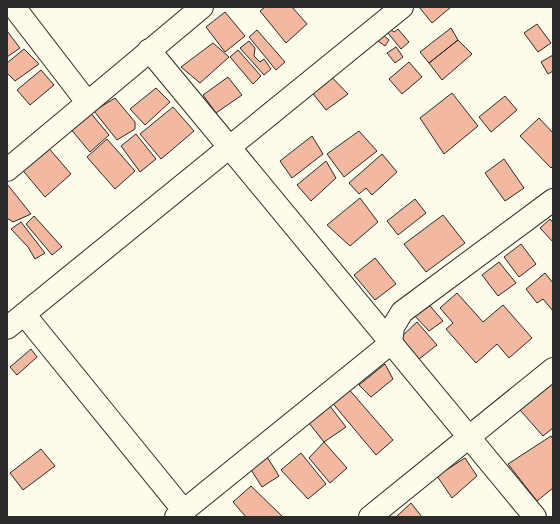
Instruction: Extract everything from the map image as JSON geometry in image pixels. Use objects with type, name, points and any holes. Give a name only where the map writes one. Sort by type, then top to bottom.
[{"type":"street","points":[[14,7],[87,102]]},
{"type":"street","points":[[7,170],[202,7]]},
{"type":"street","points":[[7,328],[402,7]]},
{"type":"street","points":[[149,50],[535,517]]},
{"type":"street","points":[[24,314],[180,514],[391,342],[393,327],[402,312],[553,200]]},
{"type":"street","points":[[370,517],[553,369]]},
{"type":"building","points":[[265,7],[292,7],[307,24],[286,43],[260,11]]},
{"type":"building","points":[[419,7],[451,7],[432,23]]},
{"type":"building","points":[[225,12],[245,36],[225,52],[206,27]]},
{"type":"building","points":[[379,22],[394,32],[398,29],[409,42],[401,49]]},
{"type":"building","points":[[537,24],[551,43],[538,52],[524,33]]},
{"type":"building","points":[[451,28],[458,40],[429,63],[420,52]]},
{"type":"building","points":[[257,30],[285,62],[276,70],[249,37]]},
{"type":"building","points":[[7,31],[20,48],[7,57]]},
{"type":"building","points":[[383,35],[389,40],[385,46],[378,41]]},
{"type":"building","points":[[458,40],[472,54],[442,80],[429,63]]},
{"type":"building","points":[[249,41],[255,48],[254,56],[260,62],[264,59],[271,69],[264,75],[240,48]]},
{"type":"building","points":[[213,43],[229,57],[200,83],[181,67]]},
{"type":"building","points":[[396,47],[403,57],[395,63],[387,53]]},
{"type":"building","points":[[24,49],[39,64],[15,81],[7,73],[7,63]]},
{"type":"building","points":[[238,50],[261,76],[253,84],[230,57]]},
{"type":"building","points":[[553,55],[553,71],[548,74],[541,62]]},
{"type":"building","points":[[409,62],[422,77],[402,94],[389,79]]},
{"type":"building","points":[[41,70],[54,85],[30,105],[17,90]]},
{"type":"building","points":[[325,70],[348,94],[326,110],[306,85]]},
{"type":"building","points":[[228,77],[242,95],[216,113],[203,95]]},
{"type":"building","points":[[156,88],[170,102],[145,125],[130,109]]},
{"type":"building","points":[[452,93],[478,126],[444,154],[420,118]]},
{"type":"building","points":[[505,96],[517,110],[491,132],[479,117]]},
{"type":"building","points":[[115,98],[135,122],[135,129],[117,140],[94,111]]},
{"type":"building","points":[[173,107],[194,131],[161,159],[140,134]]},
{"type":"building","points":[[89,111],[109,135],[90,152],[69,127]]},
{"type":"building","points":[[539,118],[553,133],[553,166],[551,168],[520,136]]},
{"type":"building","points":[[359,131],[377,151],[344,177],[327,154]]},
{"type":"building","points":[[136,134],[156,159],[140,172],[121,146]]},
{"type":"building","points":[[312,136],[323,154],[292,178],[280,161]]},
{"type":"building","points":[[107,139],[135,171],[115,189],[87,157]]},
{"type":"building","points":[[46,145],[71,174],[45,197],[20,167]]},
{"type":"building","points":[[382,154],[397,172],[372,195],[366,188],[359,194],[349,183]]},
{"type":"building","points":[[504,159],[524,188],[505,201],[485,173]]},
{"type":"building","points":[[326,161],[336,178],[311,201],[297,185]]},
{"type":"building","points":[[7,184],[31,214],[13,222],[7,218]]},
{"type":"building","points":[[360,198],[378,222],[350,246],[327,225]]},
{"type":"building","points":[[415,199],[426,213],[398,235],[387,221]]},
{"type":"building","points":[[443,215],[465,243],[426,272],[404,244]]},
{"type":"building","points":[[34,216],[62,247],[52,255],[26,224]]},
{"type":"building","points":[[550,219],[553,223],[553,242],[540,228]]},
{"type":"building","points":[[21,222],[45,253],[35,259],[28,247],[11,229]]},
{"type":"building","points":[[521,244],[536,264],[519,277],[504,257]]},
{"type":"building","points":[[375,258],[396,284],[375,300],[354,275]]},
{"type":"building","points":[[499,262],[516,283],[498,296],[482,275]]},
{"type":"building","points":[[545,273],[553,283],[553,311],[543,299],[537,303],[526,289]]},
{"type":"building","points":[[457,293],[483,322],[503,305],[532,338],[509,358],[497,344],[476,363],[446,329],[453,323],[440,308]]},
{"type":"building","points":[[425,300],[443,321],[429,331],[411,312]]},
{"type":"building","points":[[417,322],[437,345],[419,359],[400,338]]},
{"type":"building","points":[[31,349],[37,357],[17,375],[10,367]]},
{"type":"building","points":[[385,364],[393,379],[371,397],[359,385]]},
{"type":"building","points":[[553,381],[553,428],[543,436],[520,410]]},
{"type":"building","points":[[346,386],[393,440],[376,455],[330,400]]},
{"type":"building","points":[[326,401],[346,427],[324,442],[305,418]]},
{"type":"building","points":[[551,436],[553,439],[553,488],[537,501],[508,464]]},
{"type":"building","points":[[324,442],[347,468],[330,483],[309,458]]},
{"type":"building","points":[[41,449],[55,466],[23,490],[10,473]]},
{"type":"building","points":[[264,452],[279,476],[262,487],[248,465]]},
{"type":"building","points":[[301,453],[326,484],[308,499],[281,470]]},
{"type":"building","points":[[465,458],[477,476],[452,498],[437,476]]},
{"type":"building","points":[[251,486],[283,517],[246,517],[233,502]]},
{"type":"building","points":[[411,503],[422,517],[396,517]]}]
